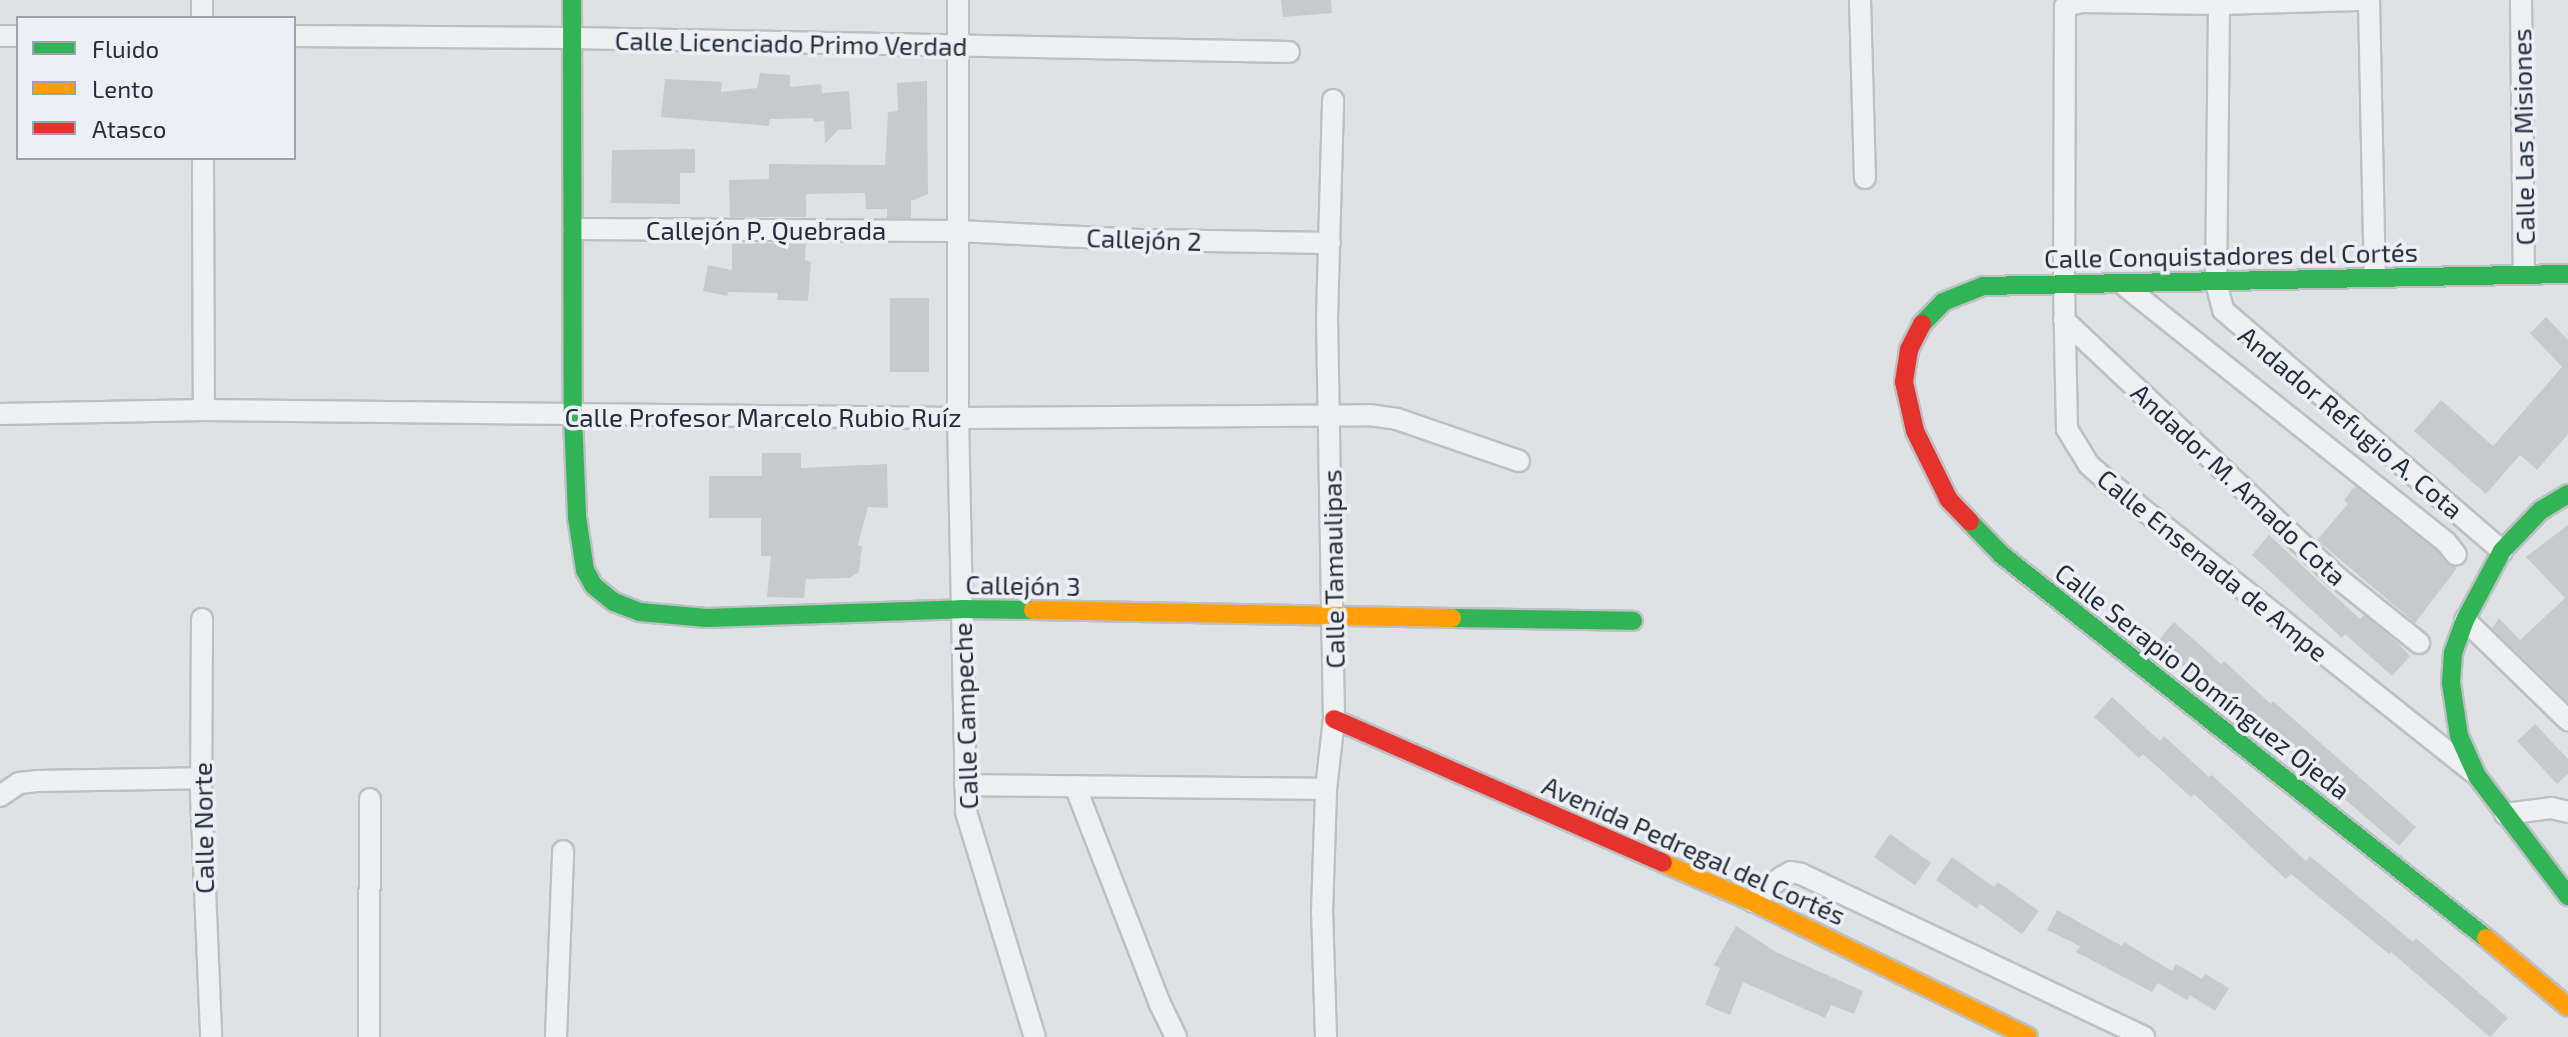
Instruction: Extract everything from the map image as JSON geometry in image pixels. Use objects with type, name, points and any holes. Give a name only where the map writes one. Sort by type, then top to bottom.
[{"type":"street","name":"Callejón 3","points":[[572,0],[573,416],[580,553],[594,586],[614,602],[640,612],[707,618],[961,609],[1633,621]]},
{"type":"street","name":"Calle Campeche","points":[[958,0],[958,418],[965,785],[972,836],[1035,1037]]},
{"type":"street","points":[[1860,0],[1865,178]]},
{"type":"street","points":[[2216,283],[2219,4],[2358,0]]},
{"type":"street","points":[[2369,0],[2375,277]]},
{"type":"street","name":"Calle Las Misiones","points":[[2521,0],[2524,274]]},
{"type":"street","name":"Calle Ensenada de Ampe","points":[[2219,4],[2082,2],[2065,6],[2064,320],[2067,429],[2089,465],[2477,776]]},
{"type":"street","name":"Calle Licenciado Primo Verdad","points":[[296,36],[571,38],[1289,52]]},
{"type":"street","name":"Calle Tamaulipas","points":[[1326,1037],[1322,912],[1326,789],[1334,719],[1327,318],[1333,100]]},
{"type":"street","points":[[203,160],[204,410]]},
{"type":"street","name":"Callejón P. Quebrada","points":[[573,229],[958,231]]},
{"type":"street","name":"Callejón 2","points":[[958,231],[1145,240],[1330,243]]},
{"type":"street","name":"Calle Conquistadores del Cortés","points":[[1915,335],[1935,309],[1967,290],[1983,286],[2125,286],[2568,274]]},
{"type":"street","name":"Andador Refugio A. Cota","points":[[2216,283],[2223,310],[2234,323],[2502,551]]},
{"type":"street","points":[[2125,286],[2446,542],[2456,555]]},
{"type":"street","name":"Andador M. Amado Cota","points":[[2064,320],[2338,578],[2419,643]]},
{"type":"street","name":"Calle Serapio Domínguez Ojeda","points":[[1915,335],[1904,382],[1915,431],[1949,500],[1971,524],[2002,555],[2450,908],[2568,1007]]},
{"type":"street","name":"Calle Profesor Marcelo Rubio Ruíz","points":[[0,414],[204,410],[573,416],[1331,416],[1397,419],[1519,461]]},
{"type":"street","points":[[2568,494],[2541,510],[2502,551],[2465,620],[2453,653],[2451,683],[2459,736],[2477,776],[2568,896]]},
{"type":"street","name":"Calle Norte","points":[[202,619],[201,778],[211,1037]]},
{"type":"street","points":[[2465,620],[2568,720]]},
{"type":"street","name":"Avenida Pedregal del Cortés","points":[[1334,719],[1753,902],[2028,1037]]},
{"type":"street","points":[[0,796],[19,783],[37,781],[201,778]]},
{"type":"street","points":[[965,785],[1326,789]]},
{"type":"street","points":[[1075,786],[1159,1002],[1176,1037]]},
{"type":"street","points":[[369,1037],[370,799]]},
{"type":"street","points":[[2505,814],[2551,808],[2568,812]]},
{"type":"street","points":[[556,1037],[563,851]]},
{"type":"street","points":[[1753,902],[1782,877],[1791,872],[1801,874],[2144,1037]]},
{"type":"building","points":[[1281,0],[1331,0],[1332,13],[1283,17]]},
{"type":"building","points":[[760,73],[790,75],[790,87],[821,84],[822,93],[849,91],[852,129],[838,130],[825,144],[824,121],[814,122],[814,118],[770,119],[769,126],[661,117],[665,79],[722,82],[721,92],[757,88]]},
{"type":"building","points":[[927,81],[928,194],[911,201],[911,218],[887,218],[887,209],[866,209],[865,193],[806,194],[806,217],[730,217],[729,180],[769,179],[769,164],[885,165],[888,112],[898,111],[897,83]]},
{"type":"building","points":[[695,149],[695,173],[680,173],[680,204],[611,203],[612,150]]},
{"type":"building","points":[[732,243],[806,243],[805,260],[811,262],[808,301],[777,300],[778,293],[728,292],[727,296],[703,291],[708,265],[732,270]]},
{"type":"building","points":[[890,298],[929,298],[929,372],[890,372]]},
{"type":"building","points":[[2546,317],[2568,340],[2568,434],[2537,470],[2520,455],[2486,494],[2414,431],[2441,400],[2493,446],[2562,367],[2530,333]]},
{"type":"building","points":[[762,453],[801,453],[801,468],[887,464],[888,508],[868,507],[858,545],[862,546],[859,572],[849,578],[806,579],[804,598],[767,597],[771,556],[761,556],[761,518],[709,518],[709,476],[762,476]]},
{"type":"building","points":[[2355,486],[2437,551],[2446,563],[2457,568],[2415,623],[2317,540],[2348,504],[2344,500]]},
{"type":"building","points":[[2568,525],[2568,702],[2492,628],[2499,618],[2520,640],[2565,598],[2526,557]]},
{"type":"building","points":[[2269,535],[2360,619],[2364,615],[2410,656],[2392,676],[2345,634],[2342,638],[2252,555]]},
{"type":"building","points":[[2174,622],[2221,664],[2224,661],[2271,704],[2273,701],[2416,827],[2399,846],[2205,679],[2202,683],[2157,642]]},
{"type":"building","points":[[2112,697],[2160,741],[2164,736],[2209,777],[2212,775],[2306,861],[2310,856],[2413,942],[2416,938],[2508,1018],[2490,1037],[2391,952],[2389,954],[2291,874],[2286,879],[2194,794],[2191,797],[2143,754],[2139,758],[2094,717]]},
{"type":"building","points":[[2535,724],[2568,759],[2568,774],[2557,784],[2517,741]]},
{"type":"building","points":[[1890,834],[1931,863],[1915,886],[1874,857]]},
{"type":"building","points":[[1952,857],[1994,887],[1998,882],[2039,911],[2022,934],[1980,904],[1977,909],[1936,880]]},
{"type":"building","points":[[2057,910],[2122,946],[2124,942],[2172,971],[2176,964],[2202,979],[2205,974],[2229,988],[2215,1011],[2190,995],[2187,1000],[2158,983],[2152,992],[2076,952],[2080,946],[2047,930]]},
{"type":"building","points":[[1736,926],[1776,952],[1863,991],[1854,1014],[1831,1005],[1825,1018],[1743,982],[1730,1015],[1705,1005],[1720,968],[1714,965]]},
{"type":"traffic: fast","points":[[572,0],[573,416],[577,517],[585,570],[594,586],[614,602],[640,612],[707,618],[961,609],[1033,610]]},
{"type":"traffic: fast","points":[[1922,324],[1943,302],[1983,286],[2568,274]]},
{"type":"traffic: fast","points":[[2568,494],[2541,510],[2502,551],[2465,620],[2453,653],[2451,683],[2459,736],[2477,776],[2568,896]]},
{"type":"traffic: fast","points":[[1970,522],[2002,555],[2486,938]]},
{"type":"traffic: fast","points":[[1452,618],[1633,621]]},
{"type":"traffic: slow","points":[[1033,610],[1452,618]]},
{"type":"traffic: slow","points":[[1663,863],[1753,902],[2028,1037]]},
{"type":"traffic: slow","points":[[2486,938],[2568,1007]]},
{"type":"traffic: jam","points":[[1922,324],[1909,350],[1904,382],[1915,431],[1949,500],[1970,522]]},
{"type":"traffic: jam","points":[[1334,719],[1663,863]]}]
